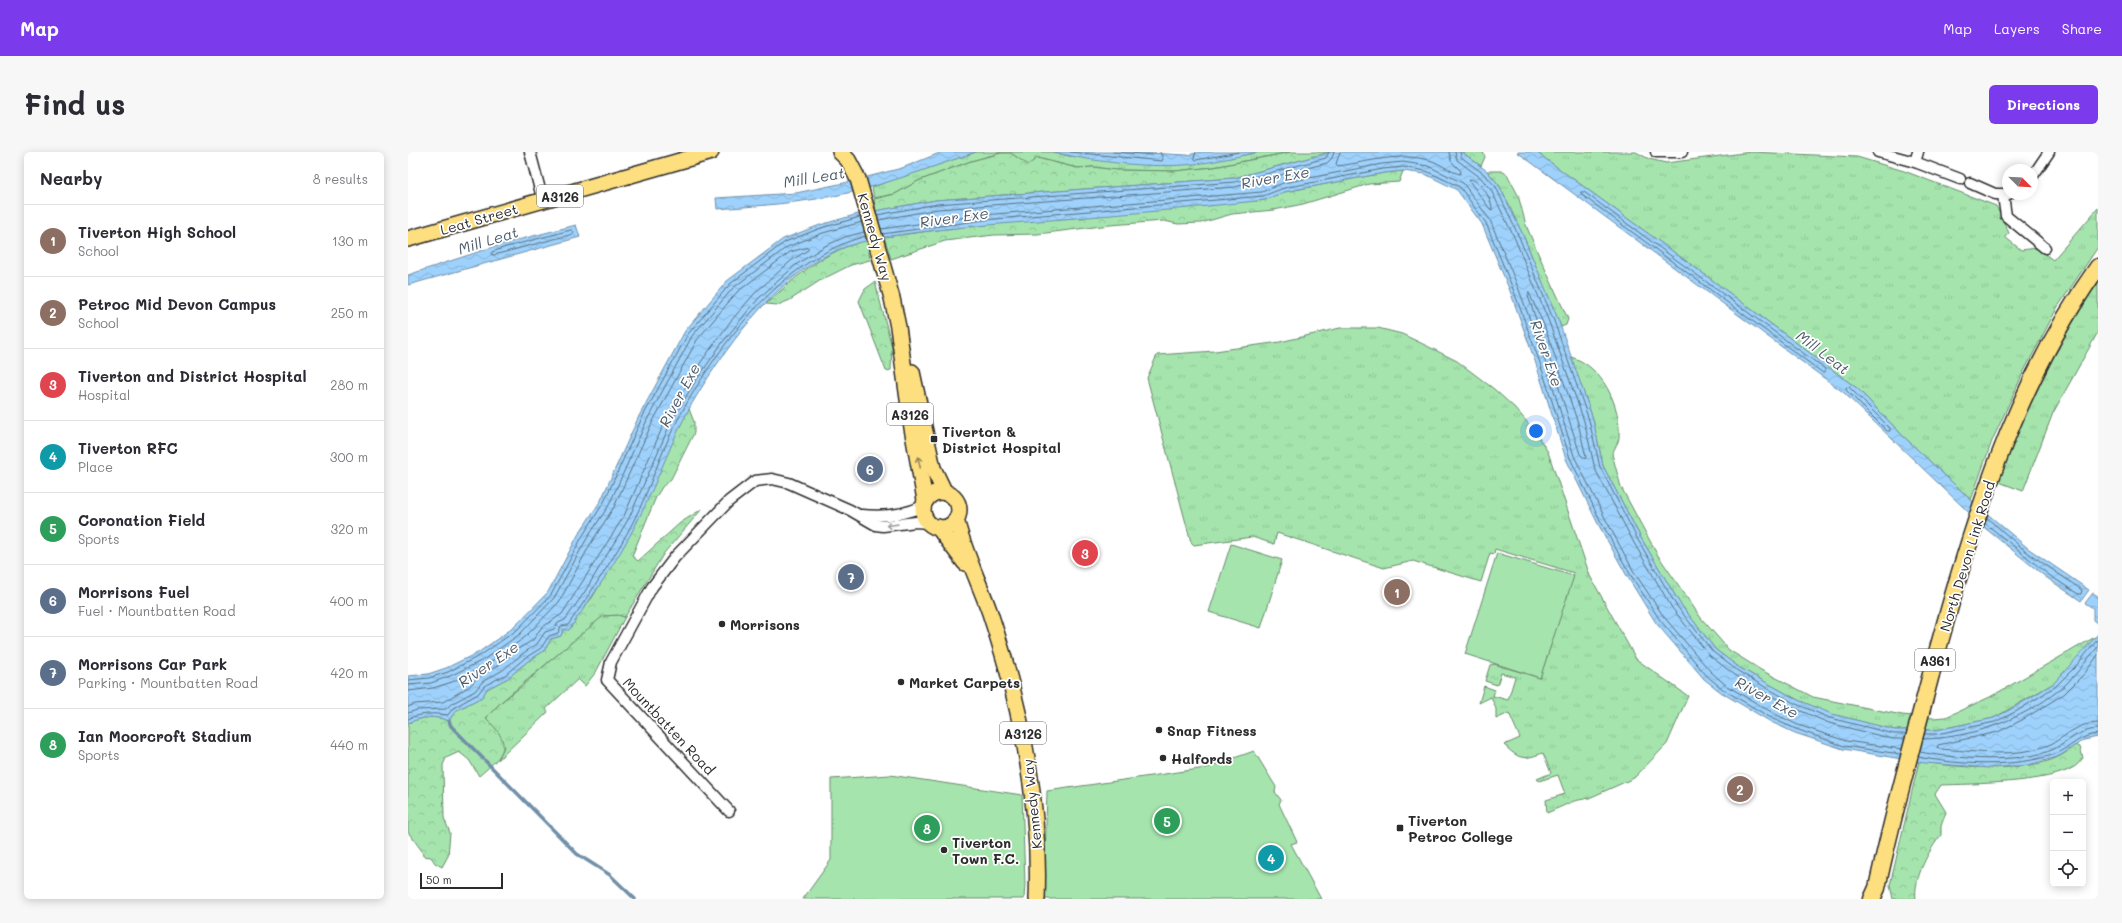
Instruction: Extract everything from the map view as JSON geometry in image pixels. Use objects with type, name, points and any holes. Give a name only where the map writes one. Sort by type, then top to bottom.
[{"type":"highway","name":"North Devon Link Road","points":[[1876,895],[1882,864],[1941,638],[1997,459],[2026,391],[2052,340],[2080,292],[2098,267]]},
{"type":"main road","name":"Leat Street","points":[[408,239],[711,152]]},
{"type":"main road","name":"Kennedy Way","points":[[840,152],[848,160],[858,179],[892,298],[898,327],[924,503]]},
{"type":"main road","name":"Kennedy Way","points":[[898,327],[919,394],[933,468],[945,493]]},
{"type":"main road","points":[[924,503],[934,493],[945,493]]},
{"type":"main road","name":"A3126","points":[[945,493],[951,495],[957,503],[958,514],[956,520]]},
{"type":"main road","name":"A3126","points":[[924,503],[923,515],[933,525]]},
{"type":"main road","name":"Kennedy Way","points":[[956,520],[973,574],[989,613],[1012,683],[1032,777],[1037,838],[1037,899]]},
{"type":"main road","points":[[933,525],[946,528],[956,520]]},
{"type":"main road","name":"Kennedy Way","points":[[933,525],[973,574]]},
{"type":"street","points":[[530,152],[543,200]]},
{"type":"street","points":[[1656,152],[1682,152]]},
{"type":"street","points":[[1878,152],[1916,157],[1995,194],[2002,194]]},
{"type":"street","points":[[2038,168],[2049,152]]},
{"type":"street","points":[[2006,200],[2006,216],[2045,248]]},
{"type":"street","name":"Mountbatten Road","points":[[729,811],[616,692],[607,680],[611,662],[652,587],[675,557],[729,501],[755,481],[772,479],[788,483],[860,515],[869,522],[883,526],[916,522],[933,525]]},
{"type":"street","name":"Mountbatten Road","points":[[860,515],[888,515],[906,512],[924,503]]},
{"type":"green space","points":[[976,152],[1053,152],[1069,156],[1160,165],[1193,164],[1260,152],[1291,152],[1214,167],[1175,171],[1116,170],[1093,167],[1077,168],[1038,158],[1028,165],[1001,153],[971,161],[918,181],[895,194],[874,198],[872,187]]},
{"type":"green space","points":[[1291,152],[1331,152],[1234,178],[936,200],[876,211],[874,199],[895,194],[918,181],[971,161],[1001,153],[1011,153],[1028,165],[1037,158],[1077,168],[1093,167],[1116,170],[1175,171],[1214,167]]},
{"type":"green space","points":[[1462,152],[1483,152],[1485,157],[1481,166]]},
{"type":"green space","points":[[1536,152],[1636,152],[1649,159],[1666,163],[1751,152],[1857,157],[1904,171],[1996,206],[2009,233],[2005,237],[2021,250],[2037,248],[2053,260],[2098,208],[2098,247],[2057,308],[2024,371],[1992,441],[1971,500],[1903,436],[1858,389],[1708,277]]},
{"type":"green space","points":[[1403,171],[1399,182],[1369,184],[1303,204],[1274,210],[1232,214],[1201,223],[1178,224],[1164,221],[1110,225],[1038,234],[994,235],[945,241],[891,259],[884,237],[984,224],[1265,200],[1284,192],[1384,173]]},
{"type":"green space","points":[[1487,171],[1501,171],[1507,174],[1518,195],[1526,225],[1568,319],[1566,325],[1561,327],[1523,235],[1499,185]]},
{"type":"green space","points":[[867,240],[870,260],[851,265],[821,280],[790,300],[778,305],[766,304],[812,265],[838,250]]},
{"type":"green space","points":[[2098,280],[2098,332],[2053,413],[2023,491],[1999,482],[2031,403],[2043,378],[2069,329]]},
{"type":"green space","points":[[875,282],[892,347],[891,370],[886,371],[859,301],[865,289]]},
{"type":"green space","points":[[1340,328],[1378,328],[1402,334],[1457,361],[1494,389],[1515,408],[1533,429],[1548,452],[1590,576],[1636,659],[1688,696],[1667,744],[1634,778],[1589,798],[1574,801],[1547,813],[1546,800],[1565,794],[1558,775],[1539,781],[1537,779],[1551,773],[1543,753],[1526,758],[1514,754],[1504,745],[1520,738],[1509,713],[1496,719],[1496,709],[1491,697],[1479,703],[1484,686],[1495,690],[1493,696],[1508,700],[1515,677],[1501,673],[1497,685],[1485,681],[1490,665],[1494,664],[1540,678],[1574,573],[1495,549],[1494,554],[1490,553],[1481,582],[1413,561],[1384,568],[1277,533],[1274,544],[1252,537],[1194,545],[1191,542],[1147,378],[1157,355],[1215,351],[1280,342]]},
{"type":"green space","points":[[1571,357],[1592,369],[1607,388],[1613,400],[1617,412],[1619,437],[1612,454],[1621,487],[1657,554],[1701,618],[1729,650],[1761,670],[1813,697],[1902,715],[1933,718],[1946,717],[1990,697],[2095,637],[2074,663],[2054,683],[1994,718],[1936,730],[1895,730],[1831,714],[1798,700],[1740,668],[1716,650],[1679,602],[1641,538],[1603,466],[1593,419]]},
{"type":"green space","points":[[689,409],[694,422],[694,433],[671,479],[662,487],[656,497],[632,556],[638,561],[680,523],[702,509],[664,553],[625,617],[618,615],[603,616],[500,703],[486,718],[495,727],[503,742],[503,748],[500,755],[488,768],[479,776],[469,760],[459,752],[446,758],[443,765],[444,818],[450,833],[448,856],[442,867],[435,863],[431,857],[423,856],[422,851],[408,832],[408,723],[418,719],[434,717],[449,721],[455,711],[482,697],[487,689],[508,678],[528,661],[544,651],[551,639],[561,636],[563,630],[592,598],[637,522],[679,426]]},
{"type":"green space","points":[[1231,544],[1282,560],[1261,628],[1209,612]]},
{"type":"green space","points":[[1497,553],[1574,576],[1540,678],[1465,654]]},
{"type":"green space","points":[[618,615],[625,617],[596,672],[585,686],[578,679],[546,709],[548,712],[498,760],[504,747],[486,718],[500,703],[522,686],[584,630],[603,616]]},
{"type":"green space","points":[[2076,745],[2080,747],[2083,758],[2078,764],[2063,772],[2010,782],[1941,785],[1935,794],[1946,812],[1941,826],[1941,835],[1927,857],[1919,874],[1916,899],[1893,899],[1890,885],[1919,761],[1951,766],[1990,768],[2009,767],[2044,762],[2058,757]]},
{"type":"green space","points":[[1254,751],[1276,787],[1275,792],[1281,800],[1279,804],[1297,842],[1291,844],[1321,899],[1044,899],[1047,791],[1206,768]]},
{"type":"green space","points":[[890,775],[1022,795],[1025,883],[1024,899],[803,899],[831,860],[831,779]]},
{"type":"water","points":[[942,152],[976,152],[891,181],[839,195],[794,202],[717,209],[716,198],[796,193],[844,183],[902,168]]},
{"type":"water","points":[[1053,152],[1129,152],[1187,155],[1202,152],[1260,152],[1202,163],[1160,166],[1104,162]]},
{"type":"water","name":"River Exe","points":[[1331,152],[1462,152],[1487,171],[1499,185],[1523,235],[1558,319],[1593,419],[1603,466],[1641,538],[1679,602],[1716,650],[1740,668],[1798,700],[1832,714],[1895,730],[1936,730],[1994,718],[2015,707],[2054,683],[2098,634],[2098,737],[2084,740],[2058,757],[2028,765],[1989,768],[1925,763],[1843,749],[1795,733],[1771,722],[1722,693],[1704,679],[1656,623],[1627,576],[1597,522],[1566,459],[1535,361],[1510,291],[1482,224],[1457,190],[1425,174],[1403,171],[1384,173],[1284,192],[1265,200],[926,231],[880,238],[849,246],[829,254],[809,266],[774,295],[742,330],[714,368],[683,420],[630,536],[605,577],[569,630],[563,630],[561,636],[551,639],[544,651],[528,661],[508,678],[487,689],[482,697],[455,711],[449,721],[434,717],[418,719],[408,723],[408,676],[428,674],[446,668],[479,652],[514,627],[548,592],[578,535],[601,500],[639,416],[685,331],[727,281],[783,239],[820,225],[858,214],[936,200],[1234,178]]},
{"type":"water","points":[[1517,152],[1536,152],[1708,277],[1858,389],[1903,436],[1971,500],[2029,549],[2089,590],[2081,601],[2047,578],[1986,529],[1843,392]]},
{"type":"water","points":[[576,225],[580,237],[408,285],[408,275],[502,244]]},
{"type":"water","points":[[2093,593],[2098,596],[2098,624],[2093,620],[2093,608],[2085,603]]},
{"type":"waterway","points":[[449,721],[451,726],[577,854],[610,875],[635,899]]},
{"type":"place","name":"Tiverton & District Hospital","points":[[934,439]]},
{"type":"place","name":"Morrisons Fuel","points":[[870,469]]},
{"type":"place","name":"Tiverton and District Hospital","points":[[1085,553]]},
{"type":"place","name":"Morrisons Car Park","points":[[851,577]]},
{"type":"place","name":"Tiverton High School","points":[[1397,592]]},
{"type":"place","name":"Morrisons","points":[[722,624]]},
{"type":"place","name":"Market Carpets","points":[[901,682]]},
{"type":"place","name":"Snap Fitness","points":[[1159,730]]},
{"type":"place","name":"Halfords","points":[[1163,758]]},
{"type":"place","name":"Petroc Mid Devon Campus","points":[[1740,789]]},
{"type":"place","name":"Coronation Field","points":[[1167,821]]},
{"type":"place","name":"Ian Moorcroft Stadium","points":[[927,828]]},
{"type":"place","name":"Tiverton Petroc College","points":[[1400,828]]},
{"type":"place","name":"Tiverton Town F.C.","points":[[944,850]]},
{"type":"place","name":"Tiverton RFC","points":[[1271,858]]},
{"type":"water label","name":"Mill Leat","points":[[814,177]]},
{"type":"water label","name":"Mill Leat","points":[[488,240]]},
{"type":"water label","name":"Mill Leat","points":[[1823,352]]}]
